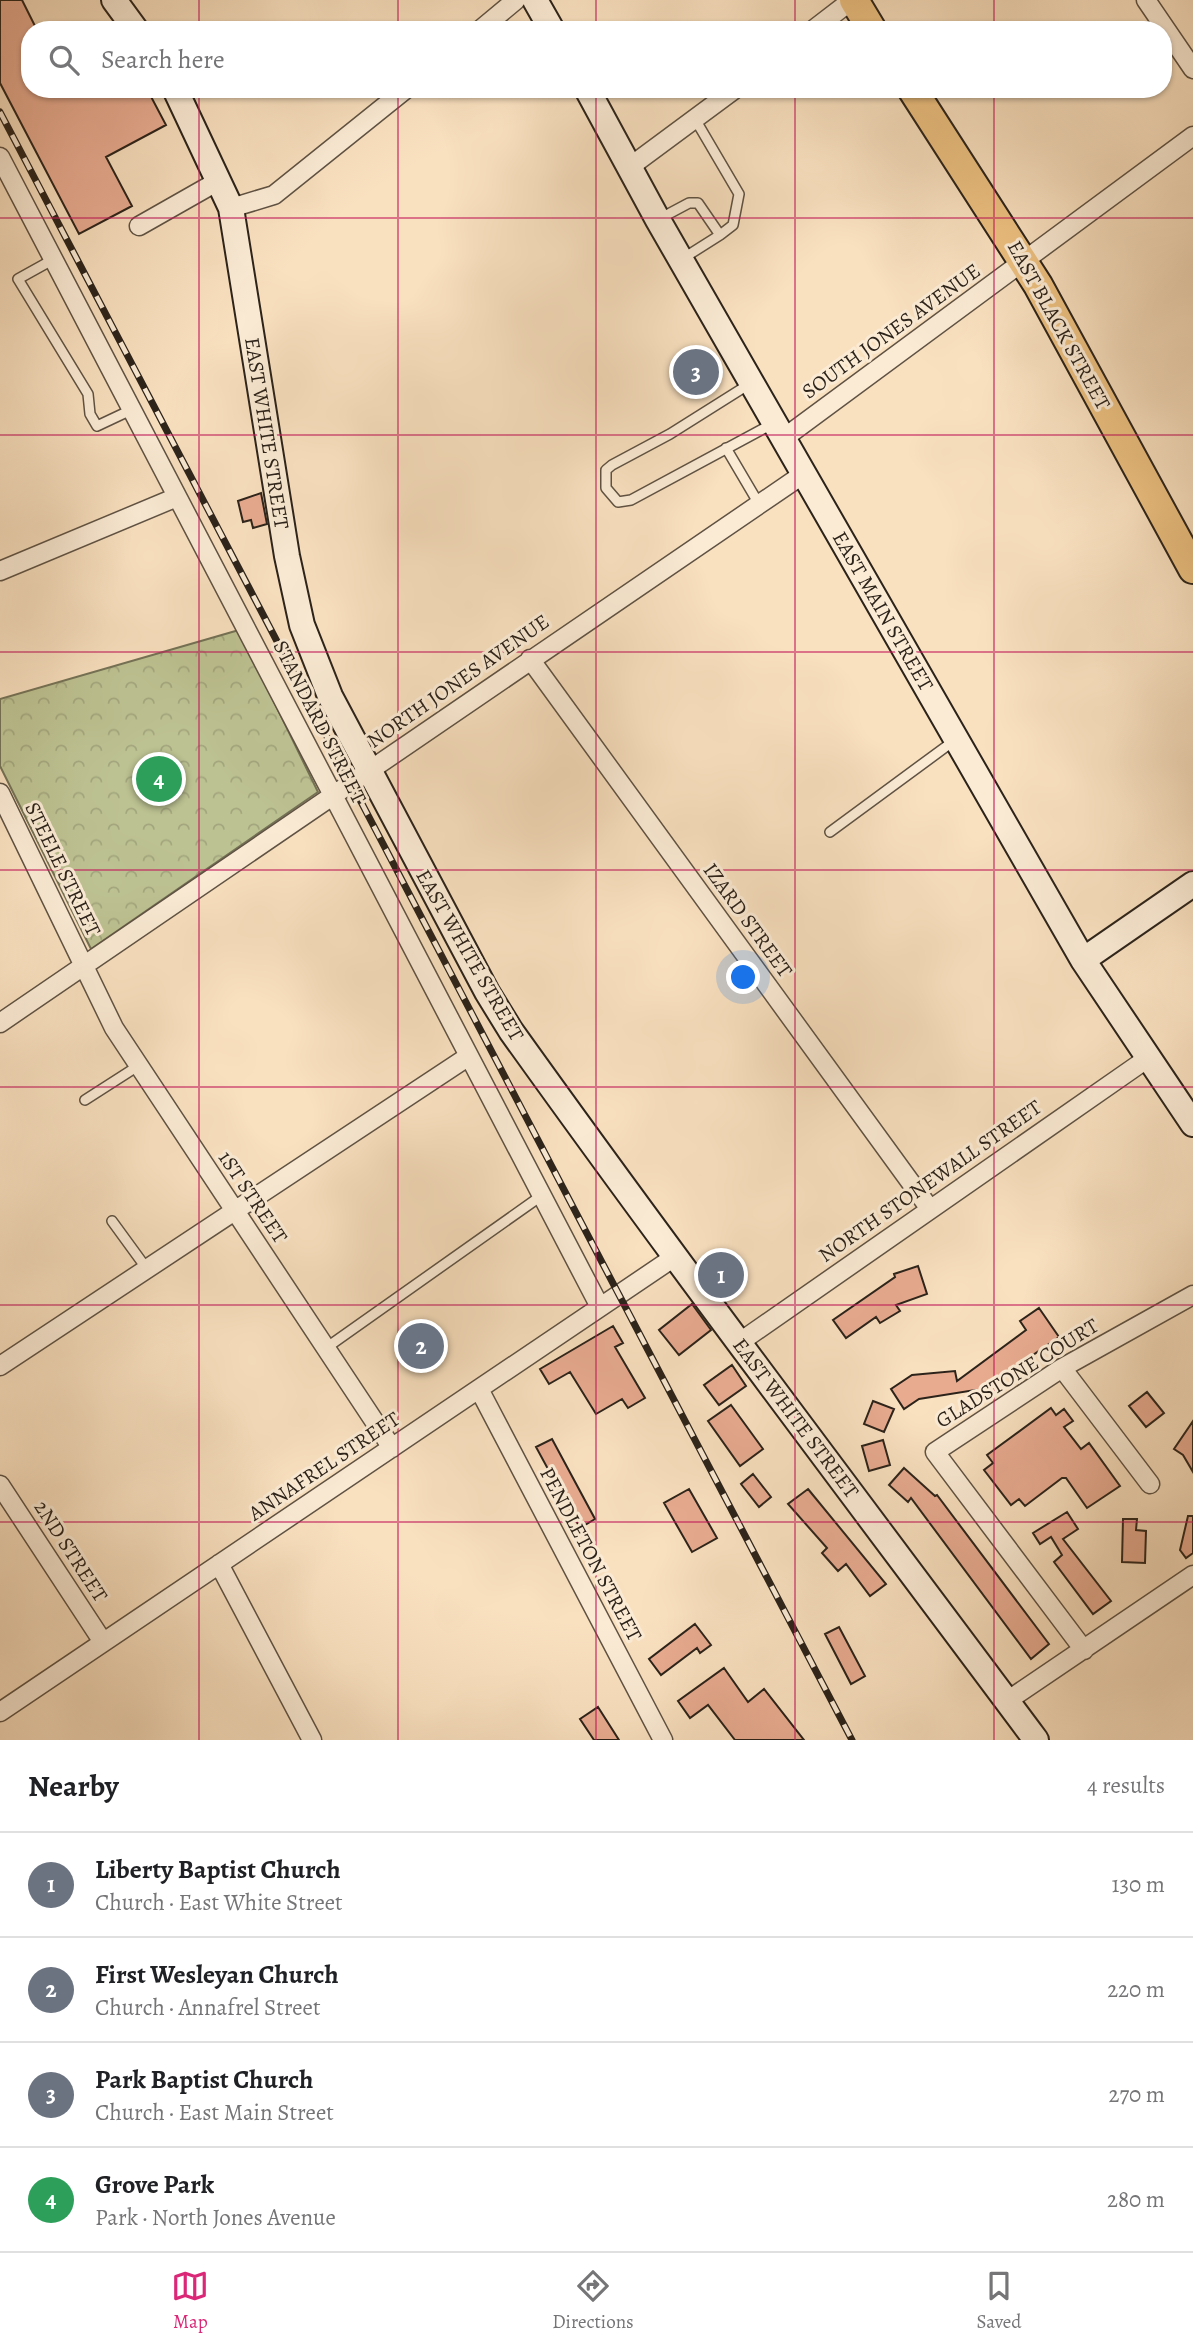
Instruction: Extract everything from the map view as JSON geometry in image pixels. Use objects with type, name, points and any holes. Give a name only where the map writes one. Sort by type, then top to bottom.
[{"type":"main road","points":[[853,0],[866,21]]},
{"type":"main road","name":"EAST BLACK STREET","points":[[918,98],[1024,261],[1193,569]]},
{"type":"street","points":[[114,0],[129,21]]},
{"type":"street","points":[[491,21],[516,0]]},
{"type":"street","points":[[535,0],[547,21]]},
{"type":"street","points":[[825,21],[853,0]]},
{"type":"street","points":[[1146,0],[1160,21]]},
{"type":"street","points":[[1172,38],[1193,69]]},
{"type":"street","name":"EAST WHITE STREET","points":[[179,98],[232,208],[287,556],[302,625],[330,696],[368,770],[493,1002],[673,1258],[740,1342],[1036,1740]]},
{"type":"street","points":[[232,208],[274,195],[395,98]]},
{"type":"street","name":"EAST MAIN STREET","points":[[592,98],[658,220],[1083,960],[1193,1124]]},
{"type":"street","points":[[631,166],[723,98]]},
{"type":"street","name":"SOUTH JONES AVENUE","points":[[780,430],[1024,261],[1193,136]]},
{"type":"street","name":"STANDARD STREET","points":[[0,157],[600,1307]]},
{"type":"street","points":[[139,226],[220,180]]},
{"type":"street","name":"NORTH JONES AVENUE","points":[[0,1023],[805,473]]},
{"type":"street","points":[[0,571],[177,497]]},
{"type":"street","name":"IZARD STREET","points":[[530,659],[930,1209]]},
{"type":"street","name":"STEELE STREET","points":[[0,793],[85,965]]},
{"type":"street","points":[[1083,960],[1193,884]]},
{"type":"street","name":"1ST STREET","points":[[85,965],[114,1028],[138,1066],[392,1448]]},
{"type":"street","points":[[0,1366],[469,1056]]},
{"type":"street","name":"NORTH STONEWALL STREET","points":[[740,1342],[1148,1058]]},
{"type":"street","name":"ANNAFREL STREET","points":[[0,1712],[673,1258]]},
{"type":"street","name":"GLADSTONE COURT","points":[[1084,1650],[935,1452],[1062,1368],[1193,1295]]},
{"type":"street","points":[[1062,1368],[1150,1484]]},
{"type":"street","name":"PENDLETON STREET","points":[[479,1389],[663,1740]]},
{"type":"street","name":"2ND STREET","points":[[0,1485],[103,1642]]},
{"type":"street","points":[[219,1564],[312,1740]]},
{"type":"street","points":[[1007,1701],[1193,1575]]},
{"type":"lane","points":[[681,260],[733,225],[739,194],[695,119]]},
{"type":"lane","points":[[658,220],[689,203],[698,203],[720,235]]},
{"type":"lane","points":[[54,259],[18,279],[88,394],[90,414],[97,426],[131,410]]},
{"type":"lane","points":[[752,382],[670,434],[612,465],[603,480],[606,488],[618,502],[632,500],[726,448],[780,430]]},
{"type":"lane","points":[[726,448],[759,504]]},
{"type":"lane","points":[[830,832],[956,739]]},
{"type":"lane","points":[[85,1100],[138,1066]]},
{"type":"lane","points":[[326,1348],[541,1196]]},
{"type":"lane","points":[[112,1221],[147,1269]]},
{"type":"green space","points":[[239,630],[318,792],[91,949],[0,766],[0,699]]},
{"type":"building","points":[[0,0],[22,0],[32,21],[21,21],[21,98],[152,98],[166,125],[106,157],[132,206],[79,234],[0,83]]},
{"type":"building","points":[[261,493],[267,524],[253,528],[251,520],[243,522],[238,501]]},
{"type":"building","points":[[918,1266],[927,1294],[896,1305],[900,1311],[880,1323],[876,1317],[846,1338],[833,1320],[895,1277],[894,1274]]},
{"type":"building","points":[[692,1304],[711,1330],[679,1355],[659,1330]]},
{"type":"building","points":[[1039,1308],[1059,1337],[978,1393],[975,1390],[919,1399],[904,1409],[891,1389],[912,1375],[955,1371],[957,1381],[1026,1330],[1020,1321]]},
{"type":"building","points":[[613,1326],[623,1343],[615,1347],[645,1398],[628,1408],[622,1399],[596,1414],[570,1372],[549,1384],[540,1369]]},
{"type":"building","points":[[732,1365],[746,1386],[719,1405],[704,1385]]},
{"type":"building","points":[[1147,1392],[1164,1413],[1146,1427],[1129,1406]]},
{"type":"building","points":[[873,1401],[894,1409],[884,1432],[864,1424]]},
{"type":"building","points":[[731,1405],[763,1449],[740,1466],[708,1421]]},
{"type":"building","points":[[1051,1408],[1056,1415],[1064,1409],[1073,1421],[1064,1427],[1081,1449],[1089,1443],[1120,1486],[1087,1508],[1066,1478],[1062,1478],[1025,1506],[1019,1499],[1011,1505],[984,1470],[993,1463],[987,1455]]},
{"type":"building","points":[[1193,1421],[1193,1472],[1183,1455],[1174,1449]]},
{"type":"building","points":[[552,1439],[595,1519],[580,1528],[536,1447]]},
{"type":"building","points":[[883,1440],[890,1465],[869,1471],[862,1446]]},
{"type":"building","points":[[904,1468],[937,1495],[1049,1644],[1031,1659],[911,1498],[908,1502],[889,1485]]},
{"type":"building","points":[[753,1474],[771,1497],[759,1507],[741,1484]]},
{"type":"building","points":[[689,1489],[717,1538],[692,1552],[664,1503]]},
{"type":"building","points":[[808,1489],[886,1584],[870,1596],[846,1564],[838,1571],[822,1553],[827,1548],[788,1504]]},
{"type":"building","points":[[1067,1512],[1078,1529],[1063,1539],[1111,1601],[1093,1614],[1054,1562],[1062,1555],[1051,1537],[1040,1544],[1033,1533]]},
{"type":"building","points":[[1188,1516],[1193,1516],[1193,1553],[1186,1558],[1180,1550]]},
{"type":"building","points":[[1123,1519],[1137,1519],[1136,1530],[1146,1531],[1145,1563],[1122,1562]]},
{"type":"building","points":[[695,1624],[711,1645],[700,1653],[697,1648],[661,1675],[649,1659]]},
{"type":"building","points":[[839,1627],[865,1676],[851,1684],[825,1634]]},
{"type":"building","points":[[724,1668],[748,1702],[764,1689],[804,1740],[735,1740],[708,1705],[690,1718],[678,1701]]},
{"type":"building","points":[[598,1707],[619,1740],[594,1740],[580,1719]]},
{"type":"railway","points":[[0,112],[852,1740]]},
{"type":"place","name":"Park Baptist Church","points":[[696,372]]},
{"type":"place","name":"Grove Park","points":[[159,779]]},
{"type":"place","name":"Liberty Baptist Church","points":[[721,1275]]},
{"type":"place","name":"First Wesleyan Church","points":[[421,1346]]}]
